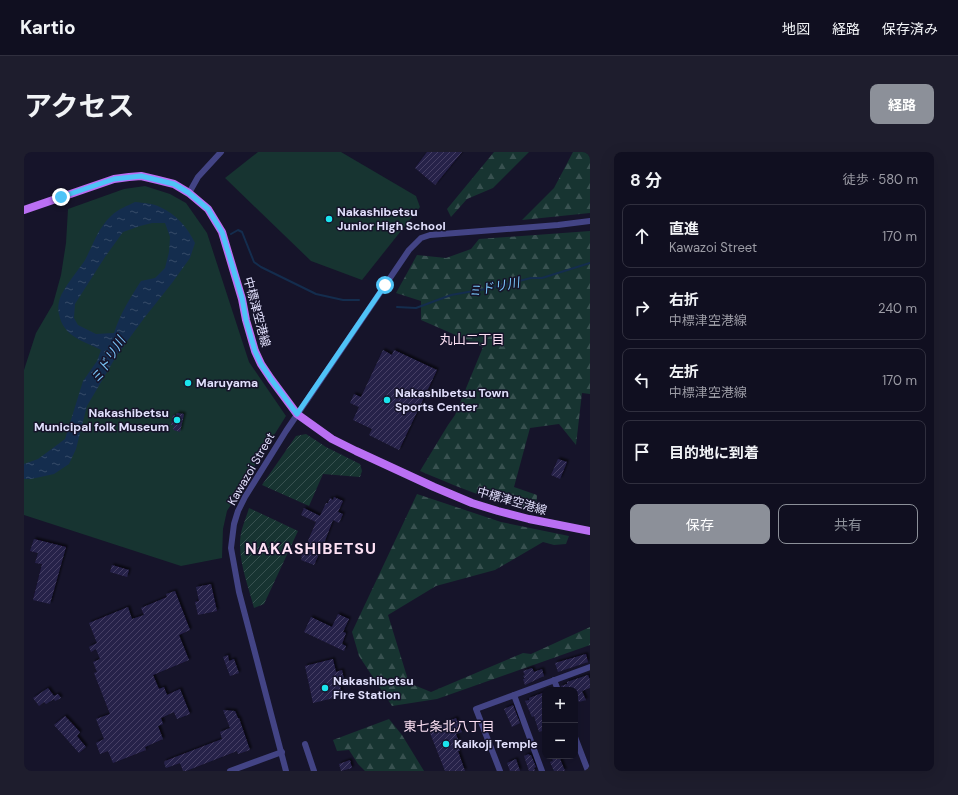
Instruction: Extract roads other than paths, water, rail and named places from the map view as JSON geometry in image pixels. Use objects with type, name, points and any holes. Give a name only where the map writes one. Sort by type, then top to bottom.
[{"type":"main road","name":"中標津空港線","points":[[24,210],[114,179],[141,176],[174,184],[189,193],[208,209],[222,232],[242,298],[246,320],[255,351],[261,364],[297,414],[327,435],[350,448],[434,487],[466,500],[498,512],[529,520],[590,531]]},
{"type":"street","points":[[189,193],[198,177],[221,152]]},
{"type":"street","name":"Kawazoi Street","points":[[286,771],[239,592],[231,548],[234,524],[238,511],[297,414],[409,250],[421,238],[430,235],[590,221]]},
{"type":"street","points":[[500,771],[476,709],[590,667]]},
{"type":"street","points":[[554,680],[557,687]]},
{"type":"street","points":[[514,695],[542,771]]},
{"type":"street","points":[[305,744],[314,771]]},
{"type":"street","points":[[578,745],[588,771]]},
{"type":"street","points":[[230,771],[282,752]]},
{"type":"water","points":[[135,202],[148,203],[166,210],[185,227],[195,243],[190,258],[117,355],[87,406],[76,449],[69,464],[54,474],[24,479],[24,464],[38,459],[65,439],[83,381],[97,361],[101,350],[81,341],[65,328],[61,322],[58,311],[60,297],[85,260],[96,237],[106,221],[120,210]],"holes":[[[152,223],[165,223],[170,237],[169,252],[165,268],[155,278],[141,281],[122,313],[114,333],[96,334],[78,325],[74,318],[75,304],[123,232]]]},
{"type":"waterway","name":"ミドリ川","points":[[231,234],[238,230],[242,232],[254,262],[261,267],[316,294],[343,300],[359,300]]},
{"type":"waterway","name":"ミドリ川","points":[[397,307],[416,308],[451,295],[491,288],[531,278],[542,278],[590,263]]},
{"type":"place","name":"Nakashibetsu Junior High School","points":[[329,219]]},
{"type":"place","name":"Maruyama","points":[[188,383]]},
{"type":"place","name":"Nakashibetsu Town Sports Center","points":[[387,400]]},
{"type":"place","name":"Nakashibetsu Municipal folk Museum","points":[[177,420]]},
{"type":"place","name":"Nakashibetsu Fire Station","points":[[325,688]]},
{"type":"place","name":"Kaikoji Temple","points":[[446,744]]},
{"type":"district","name":"丸山二丁目","points":[[472,339]]},
{"type":"district","name":"NAKASHIBETSU","points":[[311,548]]},
{"type":"district","name":"東七条北八丁目","points":[[449,726]]}]
